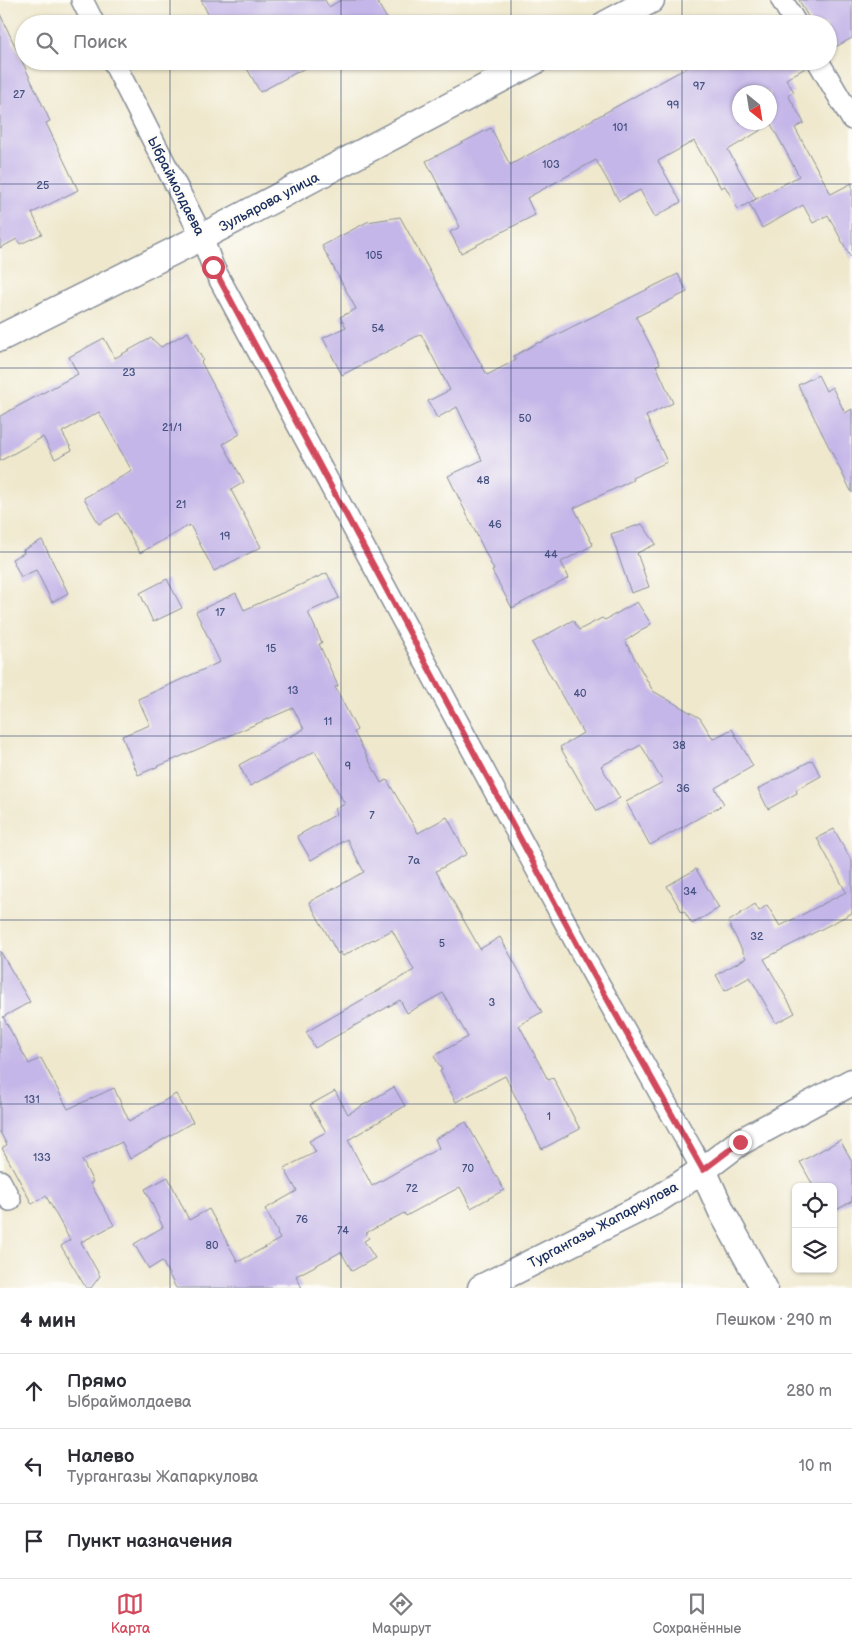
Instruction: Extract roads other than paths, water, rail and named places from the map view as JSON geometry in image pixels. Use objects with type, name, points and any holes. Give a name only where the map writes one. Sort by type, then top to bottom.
[{"type":"street","points":[[82,0],[90,15]]},
{"type":"street","points":[[623,15],[651,0]]},
{"type":"street","points":[[782,0],[791,15]]},
{"type":"street","name":"Ыбраймолдаева","points":[[118,70],[202,237],[218,276],[586,961],[703,1170],[722,1212],[764,1288]]},
{"type":"street","name":"Зульярова улица","points":[[0,338],[202,237],[518,70]]},
{"type":"street","points":[[823,70],[852,119]]},
{"type":"street","name":"Тургангазы Жапаркулова","points":[[481,1288],[655,1201],[703,1170],[740,1142],[852,1082]]}]
